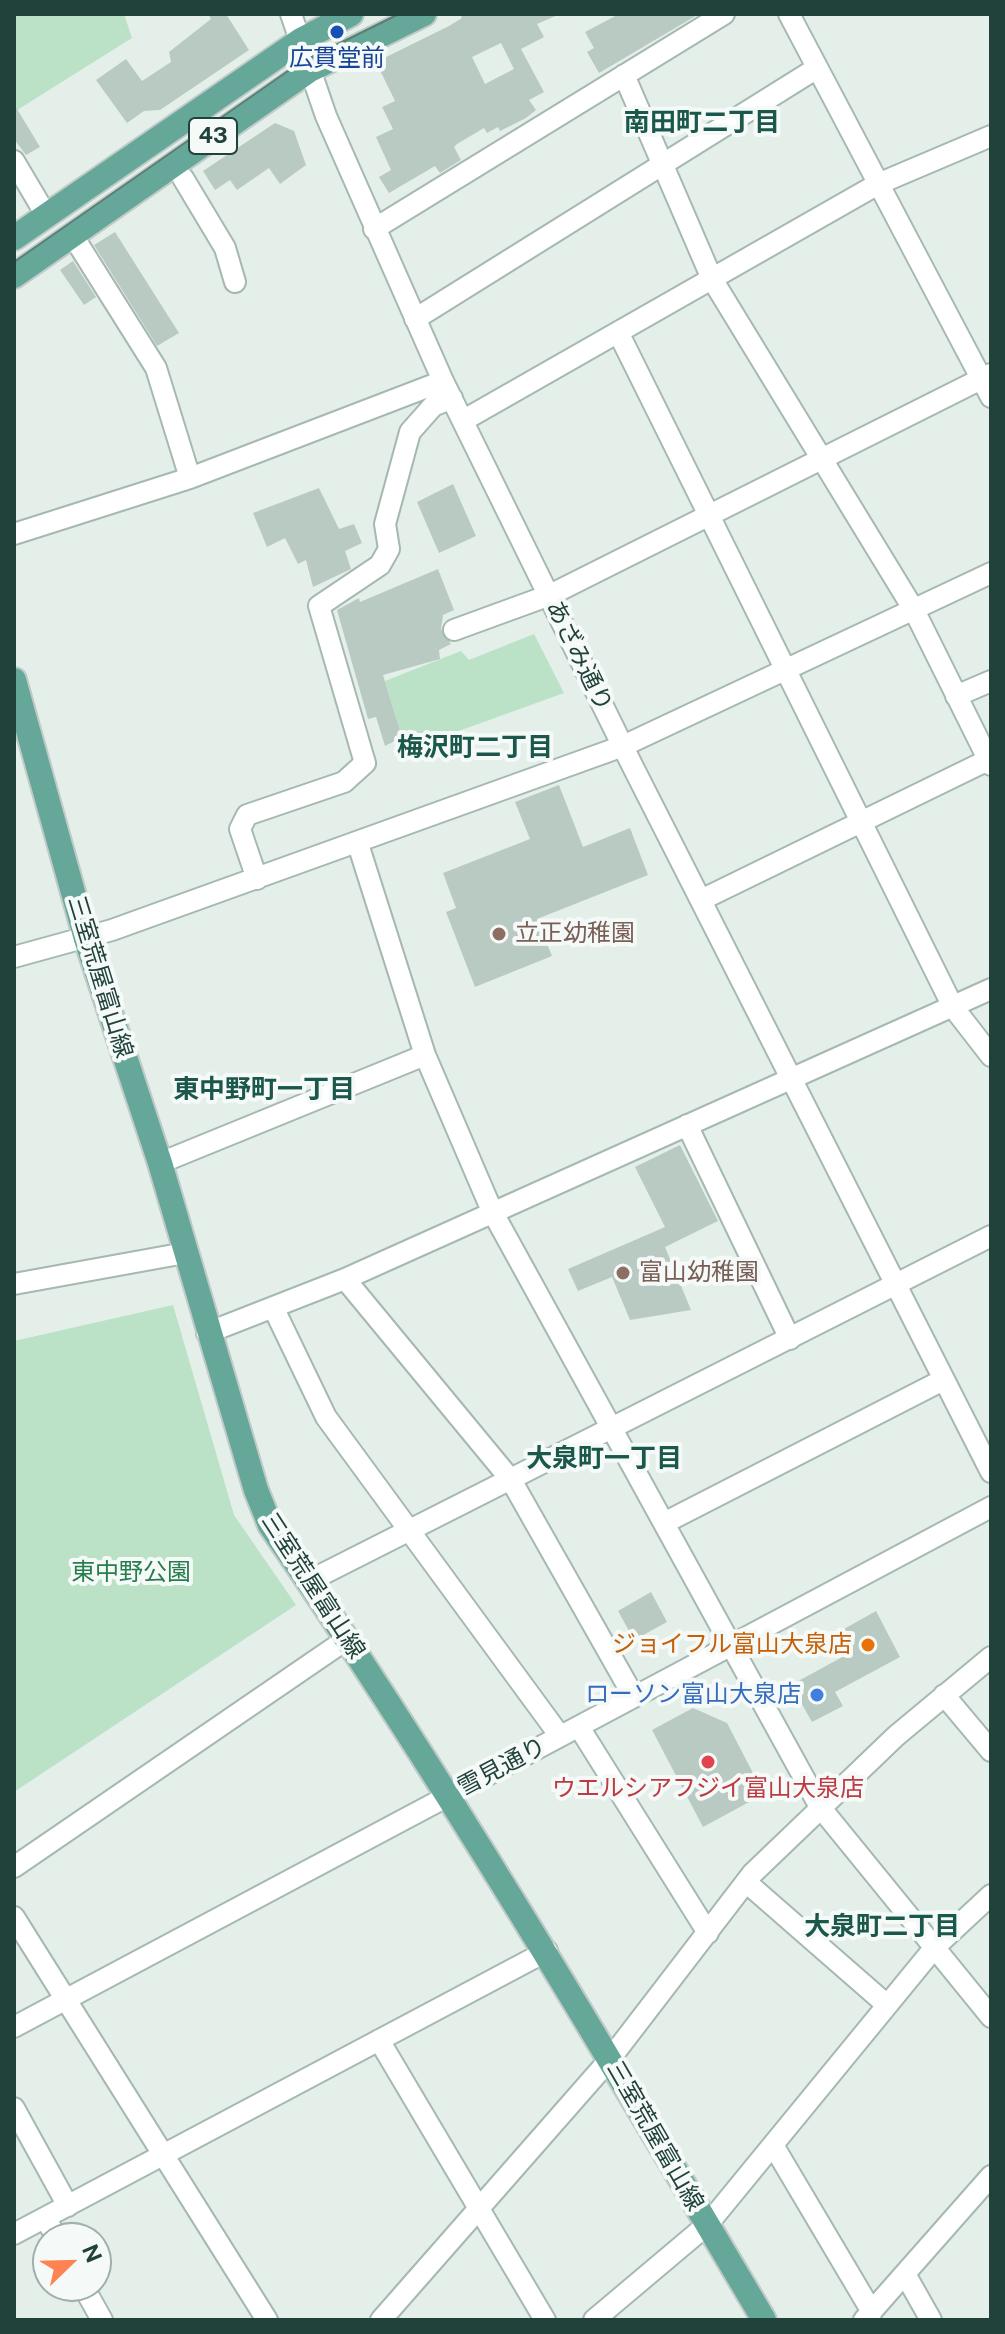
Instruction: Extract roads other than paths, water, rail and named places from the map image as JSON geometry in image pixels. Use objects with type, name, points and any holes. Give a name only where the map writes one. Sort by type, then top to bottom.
[{"type":"main road","name":"43","points":[[14,238],[301,40],[351,14]]},
{"type":"main road","name":"43","points":[[14,276],[310,70],[424,14]]},
{"type":"main road","name":"三室荒屋富山線","points":[[14,680],[86,939],[160,1163],[207,1333],[270,1525],[449,1795],[547,1951],[764,2320]]},
{"type":"street","name":"あざみ通り","points":[[291,14],[310,70],[374,229],[448,390],[623,746],[991,1472]]},
{"type":"street","points":[[374,229],[724,14]]},
{"type":"street","points":[[454,630],[550,595],[822,459],[988,383],[789,14]]},
{"type":"street","points":[[415,319],[817,68]]},
{"type":"street","points":[[624,75],[712,279],[914,610],[990,763],[861,821],[701,900]]},
{"type":"street","points":[[464,420],[878,184],[991,136]]},
{"type":"street","points":[[14,161],[46,215]]},
{"type":"street","points":[[183,178],[225,248],[235,282]]},
{"type":"street","points":[[73,236],[156,368],[190,478]]},
{"type":"street","points":[[618,332],[953,1007],[991,1056]]},
{"type":"street","points":[[14,534],[448,390]]},
{"type":"street","points":[[257,879],[240,829],[247,815],[344,782],[365,763],[319,606],[380,565],[389,549],[385,524],[410,432],[448,390]]},
{"type":"street","points":[[14,957],[86,939],[358,844],[623,746],[991,573]]},
{"type":"street","points":[[956,696],[991,681]]},
{"type":"street","points":[[358,844],[425,1055],[492,1211],[820,1807],[991,2017]]},
{"type":"street","points":[[207,1333],[345,1279],[991,989]]},
{"type":"street","points":[[160,1163],[425,1055]]},
{"type":"street","points":[[687,1125],[790,1339]]},
{"type":"street","points":[[309,1581],[991,1236]]},
{"type":"street","points":[[14,1284],[185,1253]]},
{"type":"street","points":[[345,1279],[511,1480],[634,1697]]},
{"type":"street","points":[[274,1309],[326,1417],[560,1736]]},
{"type":"street","points":[[664,1523],[943,1380]]},
{"type":"street","name":"雪見通り","points":[[14,2027],[991,1507]]},
{"type":"street","points":[[14,1867],[347,1639]]},
{"type":"street","points":[[381,2320],[610,2059],[746,1882],[820,1807],[944,1695],[991,1657]]},
{"type":"street","points":[[944,1695],[991,1751]]},
{"type":"street","points":[[579,1727],[708,1933]]},
{"type":"street","points":[[746,1882],[887,2005]]},
{"type":"street","points":[[594,2320],[708,2224],[935,1947],[991,1895]]},
{"type":"street","points":[[14,1917],[267,2320]]},
{"type":"street","points":[[14,2234],[547,1951]]},
{"type":"street","points":[[379,2040],[545,2320]]},
{"type":"street","points":[[14,2108],[68,2206]]},
{"type":"street","points":[[773,2145],[868,2316],[991,2176]]},
{"type":"street","points":[[45,2218],[47,2222]]},
{"type":"street","points":[[905,2274],[931,2320]]},
{"type":"tram line","points":[[14,262],[298,64],[399,14]]},
{"type":"place","name":"広貫堂前","points":[[337,32]]},
{"type":"place","name":"立正幼稚園","points":[[499,934]]},
{"type":"place","name":"富山幼稚園","points":[[623,1273]]},
{"type":"place","name":"ジョイフル富山大泉店","points":[[868,1645]]},
{"type":"place","name":"ローソン富山大泉店","points":[[817,1695]]},
{"type":"place","name":"ウエルシアフジイ富山大泉店","points":[[708,1762]]},
{"type":"district","name":"南田町二丁目","points":[[702,123]]},
{"type":"district","name":"梅沢町二丁目","points":[[475,748]]},
{"type":"district","name":"東中野町一丁目","points":[[264,1090]]},
{"type":"district","name":"大泉町一丁目","points":[[604,1459]]},
{"type":"district","name":"大泉町二丁目","points":[[882,1927]]},
{"type":"park label","name":"東中野公園","points":[[131,1573]]}]
